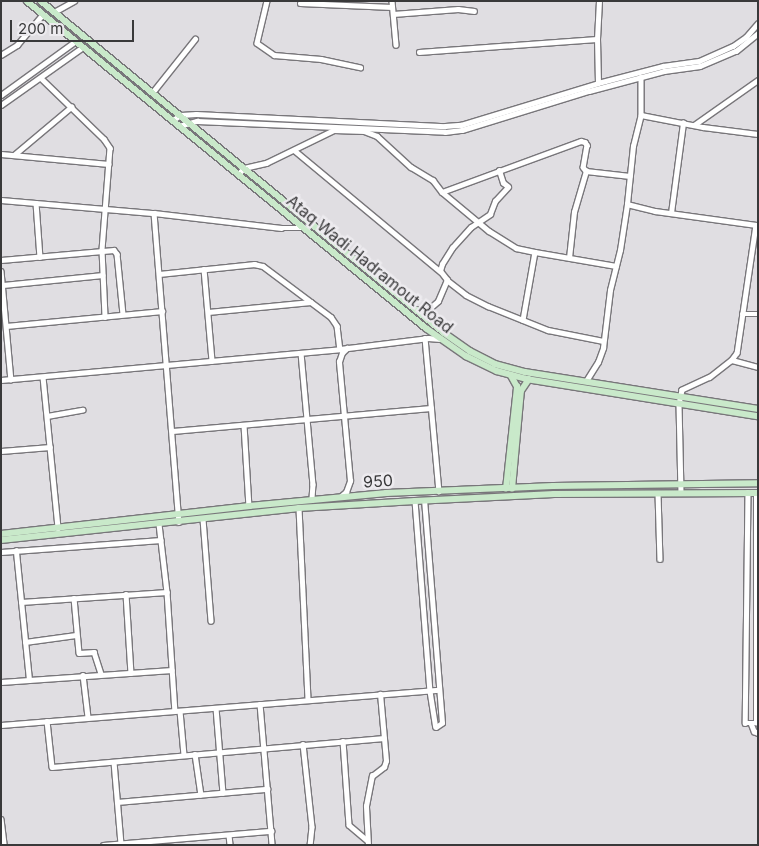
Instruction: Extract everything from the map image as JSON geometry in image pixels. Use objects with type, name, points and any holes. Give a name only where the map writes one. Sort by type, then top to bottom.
[{"type":"main road","name":"Ataq Wadi Hadramout Road","points":[[27,1],[442,340],[509,375],[758,416]]},
{"type":"main road","name":"Ataq Wadi Hadramout Road","points":[[41,1],[473,357],[514,369],[758,409]]},
{"type":"main road","points":[[47,17],[54,12]]},
{"type":"main road","points":[[509,375],[517,387],[509,488]]},
{"type":"main road","points":[[508,496],[521,390],[529,379]]},
{"type":"main road","name":"950","points":[[1,534],[340,497],[509,488],[758,484]]},
{"type":"main road","name":"950","points":[[1,540],[299,508],[424,500],[508,496],[757,493]]},
{"type":"street","points":[[54,12],[74,1]]},
{"type":"street","points":[[267,1],[257,43],[274,55],[321,59],[360,67]]},
{"type":"street","points":[[392,1],[396,45]]},
{"type":"street","points":[[598,83],[597,39],[599,1]]},
{"type":"street","points":[[300,3],[392,7]]},
{"type":"street","points":[[393,14],[458,9],[474,11]]},
{"type":"street","points":[[1,55],[17,45],[47,17]]},
{"type":"street","points":[[173,120],[181,115],[196,114],[445,126],[461,125],[598,83],[663,66],[699,61],[733,46],[746,37],[758,24]]},
{"type":"street","points":[[179,126],[188,122],[445,132],[462,130],[641,77],[664,71],[700,66],[736,51],[758,33]]},
{"type":"street","points":[[152,93],[195,39]]},
{"type":"street","points":[[419,52],[597,39]]},
{"type":"street","points":[[1,96],[76,41]]},
{"type":"street","points":[[1,105],[83,47]]},
{"type":"street","points":[[586,381],[598,362],[604,341],[627,204],[633,146],[642,115],[641,77]]},
{"type":"street","points":[[41,78],[106,141],[110,151],[102,250],[105,316]]},
{"type":"street","points":[[694,126],[757,82]]},
{"type":"street","points":[[14,155],[71,107]]},
{"type":"street","points":[[642,115],[694,126],[758,134]]},
{"type":"street","points":[[671,213],[684,123]]},
{"type":"street","points":[[238,174],[244,168],[266,163],[334,130],[364,131],[377,136],[411,167],[433,180],[442,192],[508,244],[535,252],[616,266]]},
{"type":"street","points":[[442,192],[581,141],[586,142],[583,167],[586,171],[574,212],[569,258]]},
{"type":"street","points":[[294,150],[440,271],[447,280],[466,295],[548,330],[604,341]]},
{"type":"street","points":[[1,154],[109,164]]},
{"type":"street","points":[[440,271],[452,248],[490,214],[495,201],[508,187],[503,182],[499,171]]},
{"type":"street","points":[[586,171],[630,176]]},
{"type":"street","points":[[1,200],[154,213],[281,228],[305,228]]},
{"type":"street","points":[[36,203],[40,257]]},
{"type":"street","points":[[627,204],[671,213],[757,225],[742,314],[740,342],[732,360],[710,377],[682,390],[679,404],[681,493]]},
{"type":"street","points":[[154,213],[179,522]]},
{"type":"street","points":[[1,260],[112,249],[118,254],[123,314]]},
{"type":"street","points":[[523,320],[535,252]]},
{"type":"street","points":[[159,274],[260,264],[335,322],[340,349]]},
{"type":"street","points":[[204,269],[212,360]]},
{"type":"street","points":[[1,270],[11,380]]},
{"type":"street","points":[[2,285],[103,276]]},
{"type":"street","points":[[422,315],[438,301],[447,280]]},
{"type":"street","points":[[208,312],[311,302]]},
{"type":"street","points":[[6,326],[162,311]]},
{"type":"street","points":[[742,314],[758,314]]},
{"type":"street","points":[[424,326],[439,491]]},
{"type":"street","points":[[1,380],[301,353],[424,339],[442,340]]},
{"type":"street","points":[[340,497],[346,492],[350,481],[339,362],[342,354],[348,348]]},
{"type":"street","points":[[301,353],[313,484],[312,500]]},
{"type":"street","points":[[732,360],[758,367]]},
{"type":"street","points":[[43,376],[58,528]]},
{"type":"street","points":[[172,431],[431,408]]},
{"type":"street","points":[[47,416],[82,410]]},
{"type":"street","points":[[244,425],[249,506]]},
{"type":"street","points":[[1,451],[50,447]]},
{"type":"street","points":[[748,492],[745,723],[756,723],[757,493]]},
{"type":"street","points":[[658,493],[660,559]]},
{"type":"street","points":[[415,501],[430,691],[436,727],[442,723],[424,500]]},
{"type":"street","points":[[299,508],[308,700]]},
{"type":"street","points":[[203,519],[211,620]]},
{"type":"street","points":[[159,524],[167,592],[172,670],[184,755]]},
{"type":"street","points":[[1,552],[161,540]]},
{"type":"street","points":[[16,551],[28,680]]},
{"type":"street","points":[[21,602],[167,592]]},
{"type":"street","points":[[126,594],[131,673]]},
{"type":"street","points":[[74,598],[79,653],[94,652],[101,674]]},
{"type":"street","points":[[25,642],[76,635]]},
{"type":"street","points":[[1,682],[172,670]]},
{"type":"street","points":[[83,675],[88,717]]},
{"type":"street","points":[[1,725],[439,690]]},
{"type":"street","points":[[367,842],[366,806],[372,776],[384,767],[386,761],[380,694]]},
{"type":"street","points":[[260,704],[272,845]]},
{"type":"street","points":[[216,708],[223,793]]},
{"type":"street","points":[[47,721],[52,766],[384,738]]},
{"type":"street","points":[[751,723],[758,733]]},
{"type":"street","points":[[344,741],[349,825],[367,842]]},
{"type":"street","points":[[303,744],[312,827],[310,845]]},
{"type":"street","points":[[195,754],[201,795]]},
{"type":"street","points":[[114,762],[121,843]]},
{"type":"street","points":[[117,802],[267,789]]},
{"type":"street","points":[[1,819],[4,845]]},
{"type":"street","points":[[103,845],[271,831]]},
{"type":"street","points":[[229,835],[230,845]]}]
